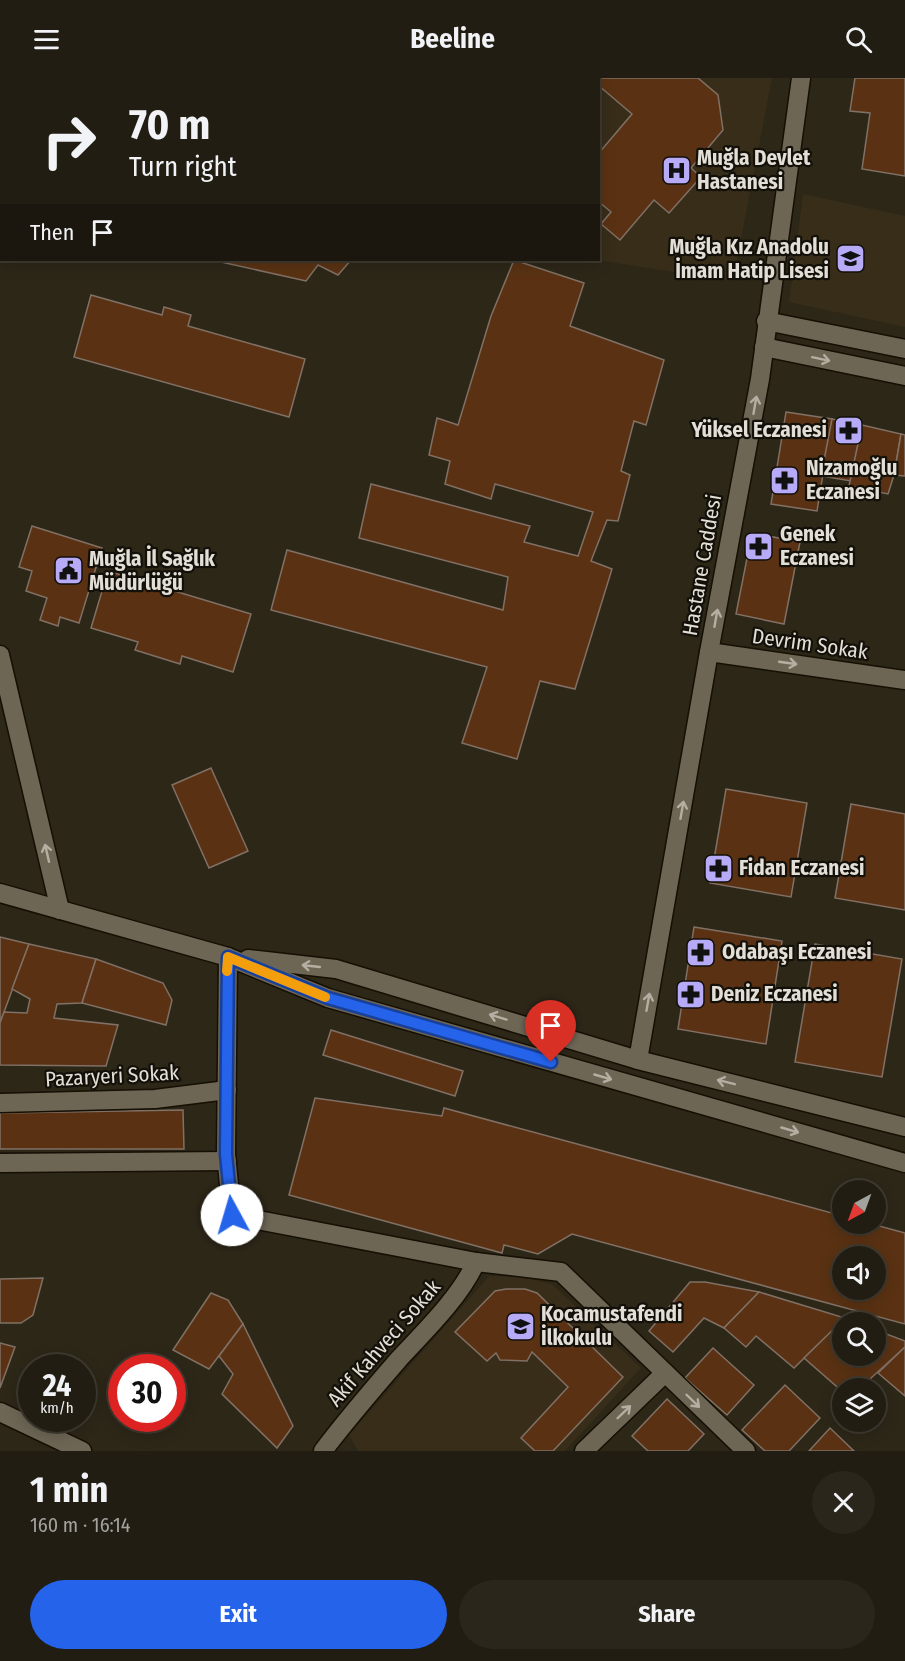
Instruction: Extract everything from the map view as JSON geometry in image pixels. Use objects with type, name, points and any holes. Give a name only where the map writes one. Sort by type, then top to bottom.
[{"type":"street","name":"Hastane Caddesi","points":[[638,1060],[759,379],[801,78]]},
{"type":"street","points":[[766,321],[905,349]]},
{"type":"street","points":[[764,347],[905,376]]},
{"type":"street","name":"Devrim Sokak","points":[[709,652],[905,680]]},
{"type":"street","points":[[0,655],[5,692],[60,910]]},
{"type":"street","points":[[0,893],[228,957],[328,998],[905,1163]]},
{"type":"street","points":[[228,957],[336,969],[638,1060],[905,1127]]},
{"type":"street","points":[[228,957],[227,1161],[232,1215],[476,1262],[561,1272],[746,1451]]},
{"type":"street","name":"Pazaryeri Sokak","points":[[0,1103],[155,1099],[227,1090]]},
{"type":"street","points":[[0,1163],[227,1161]]},
{"type":"street","name":"Akif Kahveci Sokak","points":[[329,1448],[358,1404],[468,1279],[476,1262]]},
{"type":"street","points":[[584,1451],[665,1373]]},
{"type":"street","points":[[0,1412],[82,1451]]},
{"type":"shaded area","name":"Muğla Devlet Hastanesi","points":[[600,78],[772,78],[733,281],[600,261]]},
{"type":"shaded area","name":"Muğla Kız Anadolu İmam Hatip Lisesi","points":[[803,194],[905,216],[905,327],[789,302]]},
{"type":"shaded area","name":"Kocamustafendi İlkokulu","points":[[489,1276],[520,1277],[552,1284],[641,1368],[565,1451],[358,1451],[349,1435]]},
{"type":"building","points":[[600,78],[698,78],[718,95],[723,130],[691,168],[701,177],[669,213],[654,200],[620,240],[601,224],[611,212],[600,203],[600,152],[632,114],[600,87]]},
{"type":"building","points":[[855,78],[905,78],[905,176],[862,169],[870,113],[850,111]]},
{"type":"building","points":[[216,261],[350,261],[338,275],[318,265],[306,281]]},
{"type":"building","points":[[514,261],[517,261],[584,283],[570,326],[664,360],[646,425],[634,421],[621,471],[630,475],[618,521],[607,520],[591,561],[612,569],[575,689],[540,681],[517,759],[462,743],[487,667],[271,610],[287,550],[503,610],[508,577],[359,538],[371,484],[530,526],[524,542],[578,556],[593,512],[495,484],[491,499],[445,484],[450,461],[429,455],[437,418],[458,425],[491,316]]},
{"type":"building","points":[[91,295],[162,315],[164,307],[191,315],[188,326],[305,359],[289,417],[74,357]]},
{"type":"building","points":[[786,412],[832,419],[817,511],[771,504]]},
{"type":"building","points":[[832,419],[862,425],[851,481],[821,476]]},
{"type":"building","points":[[862,425],[901,434],[894,475],[888,494],[849,486]]},
{"type":"building","points":[[901,434],[905,435],[905,476],[894,475]]},
{"type":"building","points":[[32,526],[102,548],[79,623],[60,617],[58,626],[40,620],[47,598],[26,591],[32,571],[19,567]]},
{"type":"building","points":[[752,533],[800,542],[784,624],[736,614]]},
{"type":"building","points":[[108,571],[251,614],[233,672],[182,656],[180,664],[135,650],[138,642],[91,628]]},
{"type":"building","points":[[211,768],[248,851],[209,868],[172,785]]},
{"type":"building","points":[[726,789],[807,803],[791,897],[710,883]]},
{"type":"building","points":[[851,804],[905,814],[905,910],[835,898]]},
{"type":"building","points":[[694,927],[782,941],[766,1044],[678,1029]]},
{"type":"building","points":[[0,937],[29,944],[0,1023]]},
{"type":"building","points":[[29,944],[96,959],[82,1003],[57,1004],[54,1018],[118,1025],[106,1066],[0,1065],[0,1023],[4,1012],[27,1013],[30,999],[12,989]]},
{"type":"building","points":[[815,944],[902,959],[882,1077],[795,1062]]},
{"type":"building","points":[[96,959],[163,983],[172,1000],[166,1025],[82,1003]]},
{"type":"building","points":[[331,1030],[463,1071],[455,1096],[323,1055]]},
{"type":"building","points":[[315,1098],[442,1116],[444,1108],[832,1213],[832,1234],[886,1234],[886,1228],[905,1233],[905,1324],[886,1319],[886,1312],[861,1312],[572,1234],[538,1254],[504,1245],[502,1253],[289,1195]]},
{"type":"building","points":[[183,1110],[184,1149],[0,1149],[0,1113]]},
{"type":"building","points":[[43,1278],[33,1315],[21,1323],[0,1323],[0,1279]]},
{"type":"building","points":[[690,1282],[705,1282],[759,1292],[724,1328],[704,1318],[673,1352],[649,1331]]},
{"type":"building","points":[[525,1289],[537,1293],[623,1377],[553,1451],[535,1451],[521,1438],[568,1387],[532,1352],[527,1361],[500,1360],[496,1353],[487,1361],[455,1332],[495,1291]]},
{"type":"building","points":[[759,1292],[832,1314],[832,1331],[794,1368],[756,1336],[746,1347],[724,1328]]},
{"type":"building","points":[[211,1293],[228,1300],[243,1324],[209,1369],[186,1357],[186,1354],[173,1350]]},
{"type":"building","points":[[243,1324],[293,1426],[277,1448],[222,1394],[233,1374],[219,1356]]},
{"type":"building","points":[[832,1331],[832,1366],[884,1366],[871,1378],[832,1378],[832,1382],[804,1358]]},
{"type":"building","points":[[886,1334],[905,1341],[905,1347],[886,1364]]},
{"type":"building","points":[[0,1343],[15,1347],[0,1388]]},
{"type":"building","points":[[905,1347],[905,1396],[878,1373]]},
{"type":"building","points":[[713,1348],[754,1385],[727,1415],[685,1378]]},
{"type":"building","points":[[785,1385],[820,1418],[789,1451],[765,1451],[742,1430]]},
{"type":"building","points":[[667,1399],[704,1434],[688,1451],[648,1451],[632,1436]]},
{"type":"building","points":[[830,1428],[854,1451],[809,1451]]},
{"type":"slow traffic","points":[[227,971],[228,957],[325,997]]},
{"type":"place","name":"Muğla Devlet Hastanesi","points":[[676,170]]},
{"type":"place","name":"Muğla Kız Anadolu İmam Hatip Lisesi","points":[[850,259]]},
{"type":"place","name":"Yüksel Eczanesi","points":[[848,430]]},
{"type":"place","name":"Nizamoğlu Eczanesi","points":[[785,480]]},
{"type":"place","name":"Genek Eczanesi","points":[[759,546]]},
{"type":"place","name":"Muğla İl Sağlık Müdürlüğü","points":[[68,571]]},
{"type":"place","name":"Fidan Eczanesi","points":[[718,868]]},
{"type":"place","name":"Odabaşı Eczanesi","points":[[701,952]]},
{"type":"place","name":"Deniz Eczanesi","points":[[690,994]]},
{"type":"place","name":"Kocamustafendi İlkokulu","points":[[520,1326]]},
{"type":"route","points":[[232,1215],[226,1154],[228,957],[328,998],[551,1062]]}]
